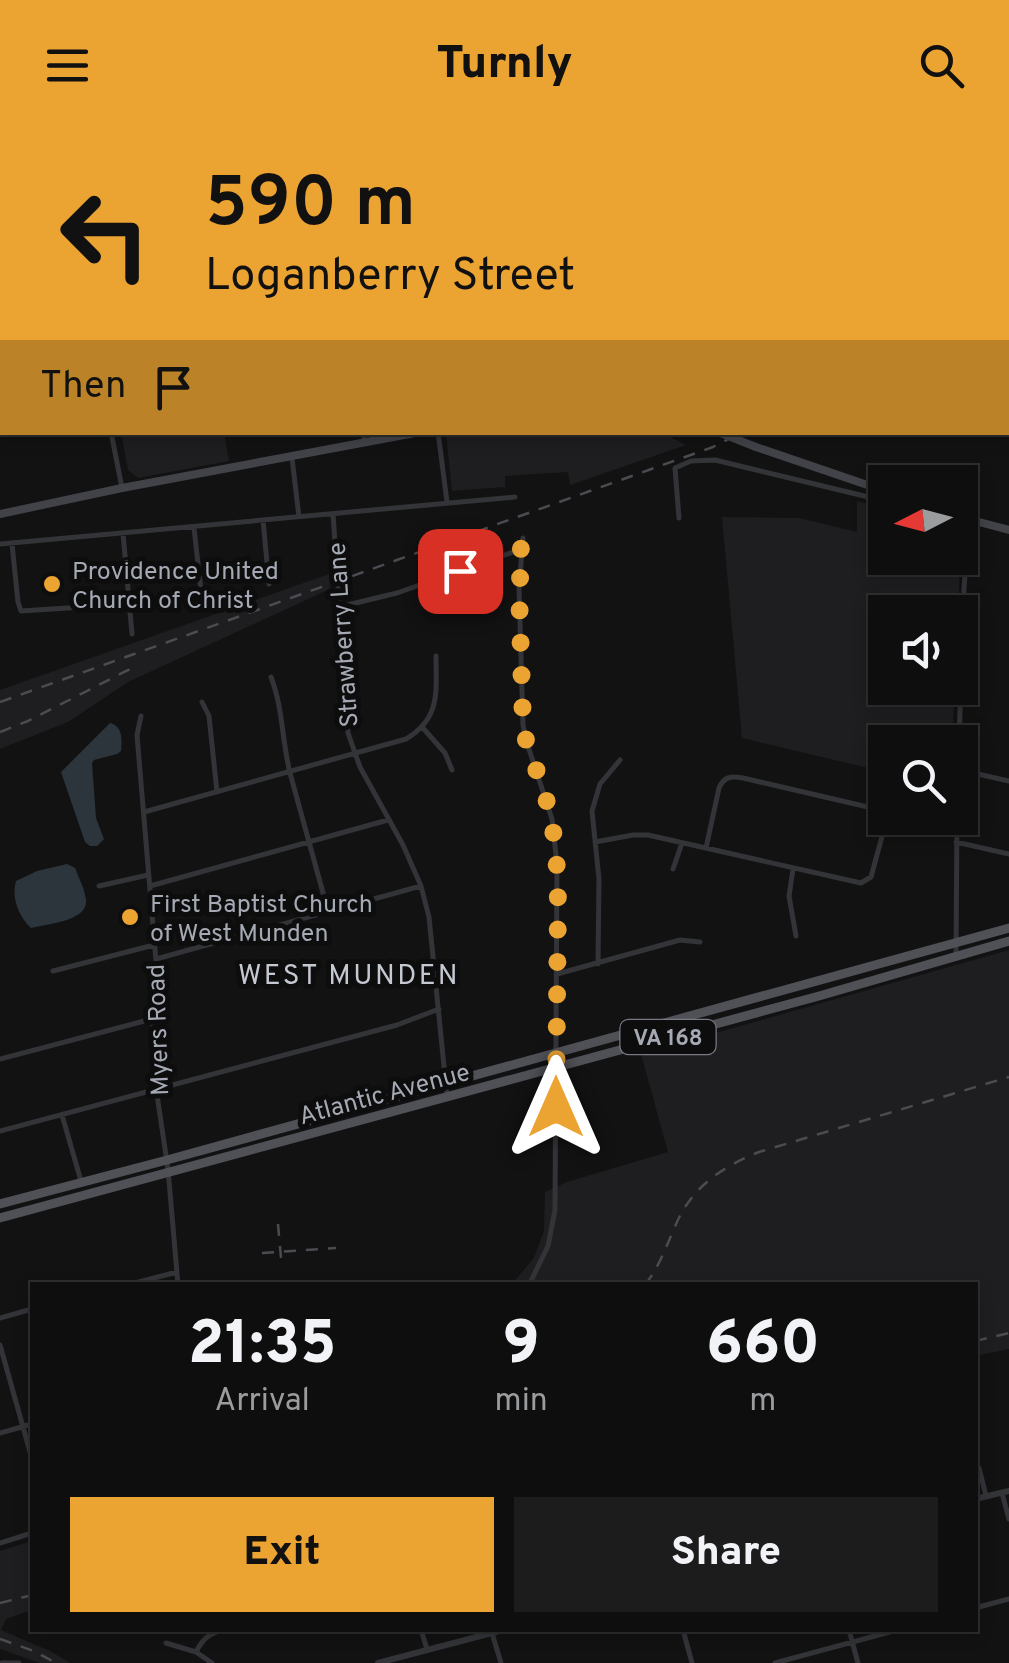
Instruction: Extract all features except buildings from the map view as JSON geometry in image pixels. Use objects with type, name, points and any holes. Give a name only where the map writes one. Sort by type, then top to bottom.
[{"type":"main road","points":[[0,514],[406,435]]},
{"type":"main road","points":[[726,435],[868,485]]},
{"type":"main road","points":[[978,522],[1009,530]]},
{"type":"main road","name":"Atlantic Avenue","points":[[0,1204],[1009,928]]},
{"type":"main road","name":"Atlantic Avenue","points":[[0,1218],[1009,941]]},
{"type":"street","points":[[111,435],[122,488]]},
{"type":"street","points":[[364,435],[365,444]]},
{"type":"street","points":[[438,435],[447,502]]},
{"type":"street","points":[[292,458],[299,517]]},
{"type":"street","points":[[680,518],[675,468],[691,461],[715,460],[868,497]]},
{"type":"street","points":[[0,544],[515,497]]},
{"type":"street","name":"Strawberry Lane","points":[[333,514],[348,732],[354,754],[421,886],[429,917],[448,1097]]},
{"type":"street","points":[[263,520],[269,584]]},
{"type":"street","points":[[194,527],[203,609]]},
{"type":"street","points":[[123,534],[132,634]]},
{"type":"street","points":[[523,538],[519,589],[523,725],[554,832],[558,901],[555,1210],[548,1246],[530,1282]]},
{"type":"street","points":[[12,544],[21,610],[130,604]]},
{"type":"street","points":[[339,607],[375,600],[523,548]]},
{"type":"street","points":[[960,725],[964,575]]},
{"type":"street","points":[[144,812],[406,739],[423,728],[435,703],[436,656]]},
{"type":"street","points":[[271,677],[279,698],[285,752],[328,911]]},
{"type":"street","points":[[202,702],[209,716],[217,792]]},
{"type":"street","name":"Myers Road","points":[[141,716],[137,736],[156,959],[156,1088],[169,1172],[178,1282]]},
{"type":"street","points":[[423,728],[445,753],[452,770]]},
{"type":"street","points":[[598,964],[598,879],[592,810],[600,784],[620,760]]},
{"type":"street","points":[[978,774],[1009,781]]},
{"type":"street","points":[[706,848],[719,788],[727,778],[743,778],[868,809]]},
{"type":"street","points":[[150,886],[388,820]]},
{"type":"street","points":[[595,842],[648,836],[854,883],[872,877],[882,835]]},
{"type":"street","points":[[956,835],[956,956]]},
{"type":"street","points":[[956,842],[1009,854]]},
{"type":"street","points":[[673,869],[682,843]]},
{"type":"street","points":[[793,870],[789,896],[796,936]]},
{"type":"street","points":[[99,886],[148,875]]},
{"type":"street","points":[[156,959],[421,886]]},
{"type":"street","points":[[557,974],[680,940],[700,942]]},
{"type":"street","points":[[53,971],[154,945]]},
{"type":"street","points":[[0,1131],[397,1025],[439,1010]]},
{"type":"street","points":[[0,1059],[153,1018]]},
{"type":"street","points":[[62,1114],[81,1181]]},
{"type":"street","points":[[139,1282],[177,1272]]},
{"type":"street","points":[[0,1318],[30,1310]]},
{"type":"street","points":[[0,1344],[30,1452]]},
{"type":"street","points":[[0,1432],[30,1424]]},
{"type":"street","points":[[979,1468],[986,1496]]},
{"type":"street","points":[[978,1498],[1005,1492],[1009,1518]]},
{"type":"street","points":[[0,1542],[30,1534]]},
{"type":"street","points":[[978,1607],[1009,1599]]},
{"type":"street","points":[[196,1652],[204,1638],[216,1632]]},
{"type":"street","points":[[422,1632],[427,1649]]},
{"type":"street","points":[[378,1663],[496,1632]]},
{"type":"street","points":[[684,1632],[692,1663]]},
{"type":"street","points":[[849,1632],[858,1663]]},
{"type":"street","points":[[775,1663],[890,1632]]},
{"type":"street","points":[[492,1633],[501,1663]]},
{"type":"street","points":[[166,1643],[196,1652],[212,1663]]},
{"type":"street","points":[[2,1663],[19,1663]]},
{"type":"shaded area","points":[[121,435],[224,435],[229,461],[138,478],[128,470]]},
{"type":"shaded area","points":[[446,435],[667,435],[686,445],[570,485],[568,472],[505,476],[505,487],[452,491]]},
{"type":"shaded area","points":[[857,501],[868,504],[868,575],[960,575],[959,595],[868,595],[868,705],[954,705],[953,725],[868,725],[868,768],[742,738],[722,517],[799,518],[857,532]]},
{"type":"shaded area","points":[[329,574],[330,589],[128,682],[68,722],[0,749],[0,690]]},
{"type":"shaded area","points":[[110,723],[119,730],[121,751],[92,763],[96,818],[104,839],[97,846],[90,846],[85,842],[61,772]]},
{"type":"shaded area","points":[[67,864],[75,868],[85,907],[74,917],[31,928],[17,907],[16,881]]},
{"type":"shaded area","points":[[1009,950],[1009,1349],[978,1355],[978,1282],[514,1282],[534,1258],[544,1231],[545,1192],[668,1152],[641,1054]]},
{"type":"shaded area","points":[[30,1542],[30,1611],[6,1619],[1,1630],[70,1663],[40,1663],[0,1649],[0,1551]]},
{"type":"railway","points":[[0,702],[713,447],[736,435]]},
{"type":"railway","points":[[0,732],[134,667]]},
{"type":"railway","points":[[647,1282],[692,1198],[734,1164],[759,1152],[1009,1077]]},
{"type":"railway","points":[[278,1224],[281,1258]]},
{"type":"railway","points":[[262,1253],[336,1248]]},
{"type":"railway","points":[[978,1340],[1009,1333]]},
{"type":"railway","points":[[0,1603],[30,1596]]},
{"type":"railway","points":[[0,1639],[56,1663]]},
{"type":"place","name":"Providence United Church of Christ","points":[[52,584]]},
{"type":"place","name":"First Baptist Church of West Munden","points":[[130,917]]},
{"type":"district","name":"WEST MUNDEN","points":[[349,974]]},
{"type":"route","points":[[460,571],[523,548],[519,589],[523,725],[552,818],[556,845],[556,1107]]}]
